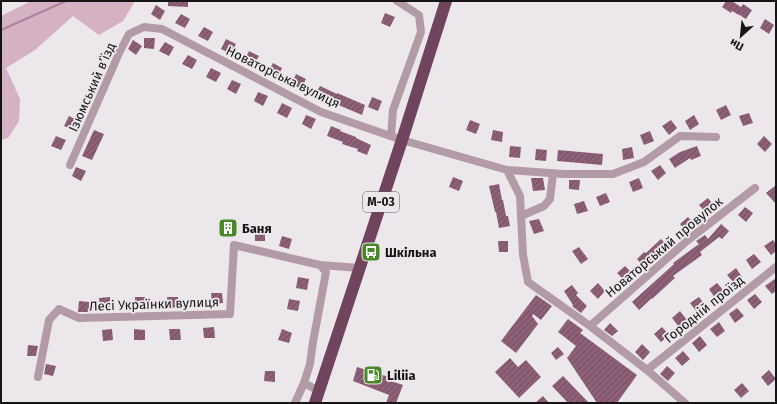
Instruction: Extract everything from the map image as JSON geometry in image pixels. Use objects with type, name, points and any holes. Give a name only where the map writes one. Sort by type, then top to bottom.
[{"type":"highway","name":"М-03","points":[[315,403],[359,268],[397,138],[446,1]]},
{"type":"street","points":[[397,1],[419,15],[421,32],[394,110],[397,138]]},
{"type":"street","name":"Новаторська вулиця","points":[[144,27],[162,28],[322,112],[397,138],[508,170],[553,173],[613,174],[644,162],[680,136],[716,138]]},
{"type":"street","name":"Ізюмський в’їзд","points":[[70,165],[120,51],[129,34],[144,27]]},
{"type":"street","points":[[508,170],[520,196],[523,255],[528,282],[590,326],[647,370],[686,403]]},
{"type":"street","points":[[521,216],[544,206],[550,199],[553,173]]},
{"type":"street","name":"Новаторський провулок","points":[[590,326],[688,240],[755,188]]},
{"type":"street","name":"Лесі Українки вулиця","points":[[38,377],[49,320],[59,309],[79,318],[230,314],[234,245],[320,265]]},
{"type":"street","points":[[320,265],[359,268]]},
{"type":"street","points":[[295,403],[304,383],[310,364],[326,272],[320,265]]},
{"type":"street","name":"Городній проїзд","points":[[647,370],[776,267]]},
{"type":"street","points":[[304,383],[319,391]]},
{"type":"shaded area","points":[[31,1],[133,1],[134,3],[123,21],[99,35],[73,16],[35,50],[6,68],[20,99],[19,121],[8,138],[1,140],[1,16]]},
{"type":"building","points":[[168,1],[188,1],[188,7],[168,6]]},
{"type":"building","points":[[726,1],[732,1],[741,7],[743,4],[752,10],[746,19],[732,11],[731,13],[722,7]]},
{"type":"building","points":[[156,5],[165,11],[160,20],[151,14]]},
{"type":"building","points":[[385,13],[395,17],[390,27],[381,23]]},
{"type":"building","points":[[181,14],[190,19],[185,28],[175,23]]},
{"type":"building","points":[[765,19],[774,25],[769,34],[760,28]]},
{"type":"building","points":[[204,27],[213,32],[208,41],[198,36]]},
{"type":"building","points":[[144,38],[155,38],[154,49],[144,48]]},
{"type":"building","points":[[226,39],[236,44],[231,54],[221,49]]},
{"type":"building","points":[[133,40],[142,46],[136,55],[128,49]]},
{"type":"building","points":[[165,42],[174,47],[169,56],[159,51]]},
{"type":"building","points":[[249,51],[259,56],[254,65],[244,61]]},
{"type":"building","points":[[188,55],[197,60],[192,69],[182,64]]},
{"type":"building","points":[[273,63],[282,68],[278,77],[268,72]]},
{"type":"building","points":[[211,68],[221,73],[216,82],[206,77]]},
{"type":"building","points":[[296,74],[306,79],[301,89],[292,84]]},
{"type":"building","points":[[232,80],[241,84],[236,94],[227,89]]},
{"type":"building","points":[[320,86],[365,105],[362,115],[315,95]]},
{"type":"building","points":[[258,92],[268,96],[263,106],[254,101]]},
{"type":"building","points":[[372,97],[382,101],[378,111],[368,107]]},
{"type":"building","points":[[282,103],[292,108],[287,118],[277,113]]},
{"type":"building","points":[[726,105],[731,115],[721,120],[716,110]]},
{"type":"building","points":[[749,113],[753,123],[743,126],[739,116]]},
{"type":"building","points":[[306,115],[316,119],[311,129],[302,124]]},
{"type":"building","points":[[694,115],[699,124],[690,130],[685,121]]},
{"type":"building","points":[[69,116],[79,121],[74,130],[64,126]]},
{"type":"building","points":[[470,120],[480,124],[476,134],[466,130]]},
{"type":"building","points":[[671,120],[677,128],[669,135],[662,126]]},
{"type":"building","points":[[331,126],[371,145],[367,155],[357,151],[358,149],[342,144],[343,142],[327,136]]},
{"type":"building","points":[[94,130],[104,134],[92,160],[82,156]]},
{"type":"building","points":[[493,130],[503,132],[502,142],[491,140]]},
{"type":"building","points":[[650,131],[654,141],[644,145],[640,135]]},
{"type":"building","points":[[56,136],[66,140],[61,150],[51,146]]},
{"type":"building","points":[[764,136],[772,144],[765,152],[757,144]]},
{"type":"building","points":[[510,146],[521,147],[520,158],[509,157]]},
{"type":"building","points":[[697,146],[701,156],[691,160],[690,158],[675,168],[669,159],[680,152]]},
{"type":"building","points":[[632,147],[634,158],[623,160],[622,149]]},
{"type":"building","points":[[536,149],[547,150],[546,161],[535,160]]},
{"type":"building","points":[[558,150],[603,154],[602,165],[557,161]]},
{"type":"building","points":[[660,165],[666,173],[658,180],[651,171]]},
{"type":"building","points":[[76,167],[86,171],[81,181],[72,176]]},
{"type":"building","points":[[453,177],[463,181],[459,191],[449,187]]},
{"type":"building","points":[[531,178],[543,178],[545,190],[533,191]]},
{"type":"building","points":[[639,178],[643,188],[633,192],[629,182]]},
{"type":"building","points":[[569,180],[580,180],[579,190],[569,189]]},
{"type":"building","points":[[499,184],[506,216],[508,216],[510,226],[499,228],[489,186]]},
{"type":"building","points":[[776,185],[776,204],[766,193]]},
{"type":"building","points":[[606,193],[610,202],[600,206],[596,197]]},
{"type":"building","points":[[708,198],[715,207],[706,213],[699,205]]},
{"type":"building","points":[[584,201],[588,211],[577,214],[574,204]]},
{"type":"building","points":[[745,207],[753,213],[746,222],[738,215]]},
{"type":"building","points":[[688,217],[695,225],[687,232],[680,224]]},
{"type":"building","points":[[539,219],[544,231],[534,234],[529,221]]},
{"type":"building","name":"Баня","points":[[222,223],[233,223],[233,233],[223,234]]},
{"type":"building","points":[[721,224],[729,231],[722,239],[719,237],[700,252],[702,255],[673,276],[675,278],[639,310],[632,302],[674,264],[673,263],[699,244],[696,241],[705,235],[708,239]]},
{"type":"building","points":[[255,230],[265,231],[265,241],[255,241]]},
{"type":"building","points":[[282,236],[292,239],[289,249],[279,246]]},
{"type":"building","points":[[661,239],[668,246],[661,254],[659,252],[644,267],[637,259]]},
{"type":"building","points":[[773,240],[776,244],[776,251],[771,255],[764,246]]},
{"type":"building","points":[[498,241],[508,241],[508,252],[499,252]]},
{"type":"building","points":[[579,247],[588,259],[581,264],[572,251]]},
{"type":"building","points":[[754,254],[761,262],[752,269],[746,260]]},
{"type":"building","points":[[625,266],[633,274],[625,281],[617,273]]},
{"type":"building","points":[[736,268],[742,277],[734,283],[727,275]]},
{"type":"building","points":[[298,277],[309,279],[307,290],[296,288]]},
{"type":"building","points":[[776,278],[776,291],[772,294],[765,286]]},
{"type":"building","points":[[598,283],[605,291],[598,299],[590,291]]},
{"type":"building","points":[[717,283],[724,291],[715,298],[709,289]]},
{"type":"building","points":[[572,285],[578,293],[576,295],[587,306],[581,313],[572,306],[573,305],[564,291]]},
{"type":"building","points":[[211,293],[222,293],[223,303],[212,304]]},
{"type":"building","points":[[755,294],[762,302],[754,309],[747,300]]},
{"type":"building","points":[[536,295],[552,306],[541,320],[533,314],[532,316],[538,324],[516,353],[501,341]]},
{"type":"building","points":[[110,297],[110,308],[100,309],[99,298]]},
{"type":"building","points":[[135,297],[146,297],[146,308],[135,308]]},
{"type":"building","points":[[167,297],[178,297],[179,307],[168,308]]},
{"type":"building","points":[[699,297],[705,305],[697,312],[690,303]]},
{"type":"building","points":[[289,299],[300,301],[298,311],[287,309]]},
{"type":"building","points":[[79,301],[89,302],[89,312],[78,312]]},
{"type":"building","points":[[737,308],[744,316],[735,323],[729,314]]},
{"type":"building","points":[[680,311],[687,320],[679,327],[672,318]]},
{"type":"building","points":[[568,319],[583,330],[580,333],[637,375],[617,403],[597,403],[567,358],[576,346],[558,332]]},
{"type":"building","points":[[719,322],[725,331],[717,337],[710,329]]},
{"type":"building","points":[[610,323],[618,331],[612,336],[604,330]]},
{"type":"building","points":[[214,327],[215,338],[204,338],[203,328]]},
{"type":"building","points":[[662,327],[669,335],[661,342],[654,334]]},
{"type":"building","points":[[112,329],[113,340],[103,341],[102,330]]},
{"type":"building","points":[[134,329],[145,330],[145,340],[134,340]]},
{"type":"building","points":[[169,329],[180,329],[181,340],[170,340]]},
{"type":"building","points":[[282,329],[292,333],[289,343],[278,340]]},
{"type":"building","points":[[700,336],[707,345],[699,352],[692,343]]},
{"type":"building","points":[[642,344],[650,352],[643,360],[635,352]]},
{"type":"building","points":[[28,345],[38,346],[36,356],[27,356]]},
{"type":"building","points":[[558,347],[564,354],[556,360],[551,353]]},
{"type":"building","points":[[683,351],[690,359],[682,366],[675,358]]},
{"type":"building","points":[[510,358],[518,367],[526,360],[541,377],[519,398],[495,372]]},
{"type":"building","points":[[46,364],[56,366],[53,376],[44,374]]},
{"type":"building","points":[[667,366],[675,373],[668,381],[660,374]]},
{"type":"building","points":[[357,367],[392,378],[391,381],[403,385],[396,403],[386,403],[389,395],[353,381]]},
{"type":"building","points":[[769,370],[776,379],[768,386],[761,377]]},
{"type":"building","points":[[265,371],[275,371],[275,382],[264,381]]},
{"type":"building","points":[[563,376],[589,403],[568,403],[552,386]]},
{"type":"building","points":[[742,383],[749,391],[741,398],[734,390]]},
{"type":"building","points":[[543,396],[549,403],[535,403]]},
{"type":"waterway","points":[[1,30],[66,1]]},
{"type":"place","name":"Баня","points":[[228,228]]},
{"type":"place","name":"Шкільна","points":[[371,252]]},
{"type":"place","name":"Liliia","points":[[373,375]]}]
